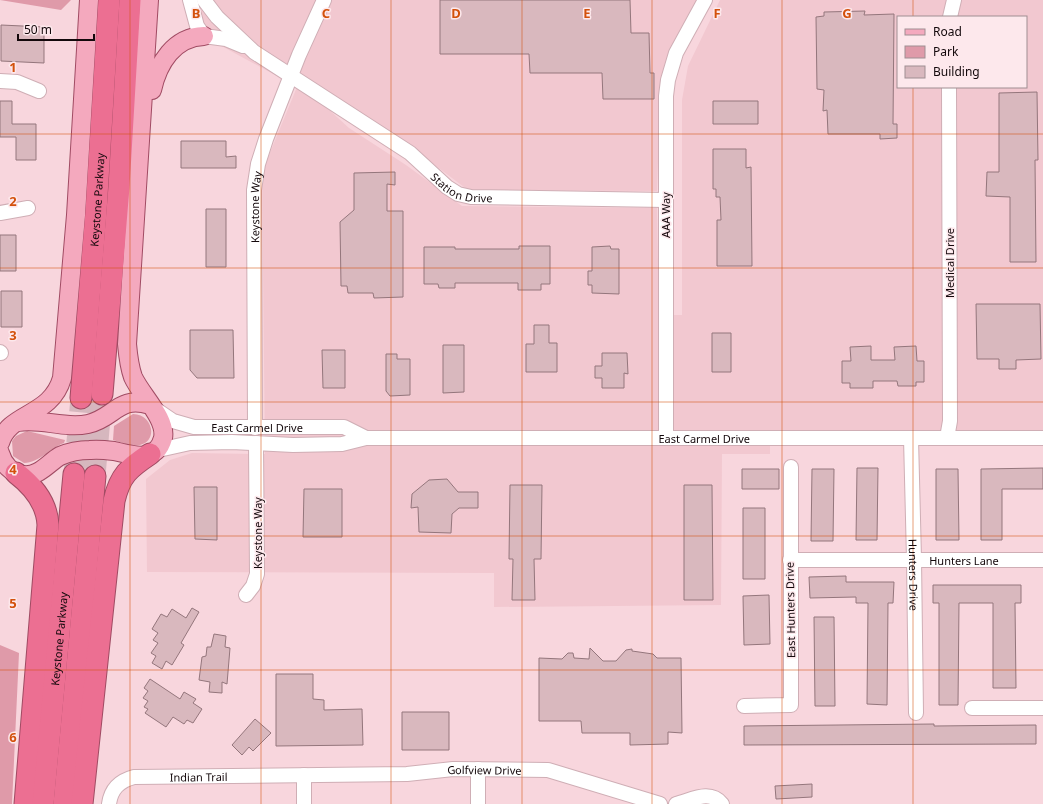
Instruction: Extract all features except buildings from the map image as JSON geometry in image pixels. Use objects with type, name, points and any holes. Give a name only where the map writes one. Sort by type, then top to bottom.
[{"type":"highway","name":"Keystone Parkway","points":[[81,398],[96,212],[109,0]]},
{"type":"highway","name":"Keystone Parkway","points":[[102,394],[118,194],[130,0]]},
{"type":"highway","points":[[82,804],[114,501],[121,478],[134,464],[152,452]]},
{"type":"highway","points":[[5,462],[27,481],[41,500],[47,513],[48,525],[25,804]]},
{"type":"highway","name":"Keystone Parkway","points":[[43,804],[74,474]]},
{"type":"highway","name":"Keystone Parkway","points":[[64,804],[95,476]]},
{"type":"main road","points":[[0,443],[10,423],[51,400],[58,390],[62,378],[76,215],[89,0]]},
{"type":"main road","points":[[5,462],[23,475],[34,474],[62,455],[80,450],[108,450],[136,456],[152,452],[161,442],[163,430],[159,416],[151,406],[133,376],[127,344],[142,136],[149,0]]},
{"type":"main road","points":[[142,136],[154,78],[162,60],[171,50],[186,40],[204,36]]},
{"type":"main road","points":[[10,423],[34,420],[60,425],[81,425],[103,418],[128,402],[135,401],[151,406]]},
{"type":"street","points":[[190,0],[197,26],[204,36],[226,39],[254,52]]},
{"type":"street","points":[[204,0],[223,23],[254,52]]},
{"type":"street","name":"Keystone Way","points":[[255,428],[255,184],[258,164],[266,139],[324,0]]},
{"type":"street","name":"AAA Way","points":[[666,438],[665,111],[668,80],[676,53],[705,0]]},
{"type":"street","points":[[950,16],[954,0]]},
{"type":"street","name":"Station Drive","points":[[254,52],[410,153],[446,187],[464,196],[665,200]]},
{"type":"street","points":[[0,81],[17,82],[40,91]]},
{"type":"street","name":"Medical Drive","points":[[947,438],[950,421],[949,88]]},
{"type":"street","points":[[0,213],[28,208]]},
{"type":"street","name":"East Carmel Drive","points":[[151,406],[173,421],[191,427],[344,427],[366,438]]},
{"type":"street","name":"East Carmel Drive","points":[[152,452],[190,443],[342,444],[366,438],[1043,438]]},
{"type":"street","name":"Hunters Drive","points":[[911,438],[916,713]]},
{"type":"street","name":"Keystone Way","points":[[246,595],[254,586],[257,574],[256,443]]},
{"type":"street","name":"East Hunters Drive","points":[[744,706],[792,705],[790,560],[791,466]]},
{"type":"street","name":"Hunters Lane","points":[[790,560],[1043,560]]},
{"type":"street","points":[[972,708],[1043,708]]},
{"type":"street","name":"Golfview Drive","points":[[304,775],[407,774],[454,769],[548,770],[660,804]]},
{"type":"street","points":[[478,769],[478,804]]},
{"type":"street","points":[[304,775],[304,804]]},
{"type":"street","name":"Indian Trail","points":[[109,804],[115,788],[122,780],[134,777],[304,775]]},
{"type":"street","points":[[676,804],[704,796],[712,796],[718,799],[722,804]]},
{"type":"shaded area","points":[[185,0],[697,0],[665,62],[660,102],[657,191],[468,190],[416,151],[315,97],[349,128],[406,165],[462,206],[657,208],[659,315],[682,315],[682,100],[688,66],[720,0],[1043,0],[1043,430],[878,432],[770,430],[770,454],[722,454],[721,605],[494,607],[494,573],[147,572],[146,479],[170,460],[192,453],[265,454],[262,172],[297,87],[194,31]]},
{"type":"green space","points":[[0,0],[71,0],[61,10]]},
{"type":"green space","points":[[133,414],[140,415],[149,422],[151,428],[150,438],[146,442],[137,446],[113,440],[114,426]]},
{"type":"green space","points":[[27,431],[65,440],[64,443],[35,461],[24,463],[13,456],[12,441],[16,436]]},
{"type":"green space","points":[[0,645],[19,653],[12,804],[0,804]]},
{"type":"tunnel","points":[[95,476],[102,394]]},
{"type":"tunnel","points":[[74,474],[81,398]]}]
